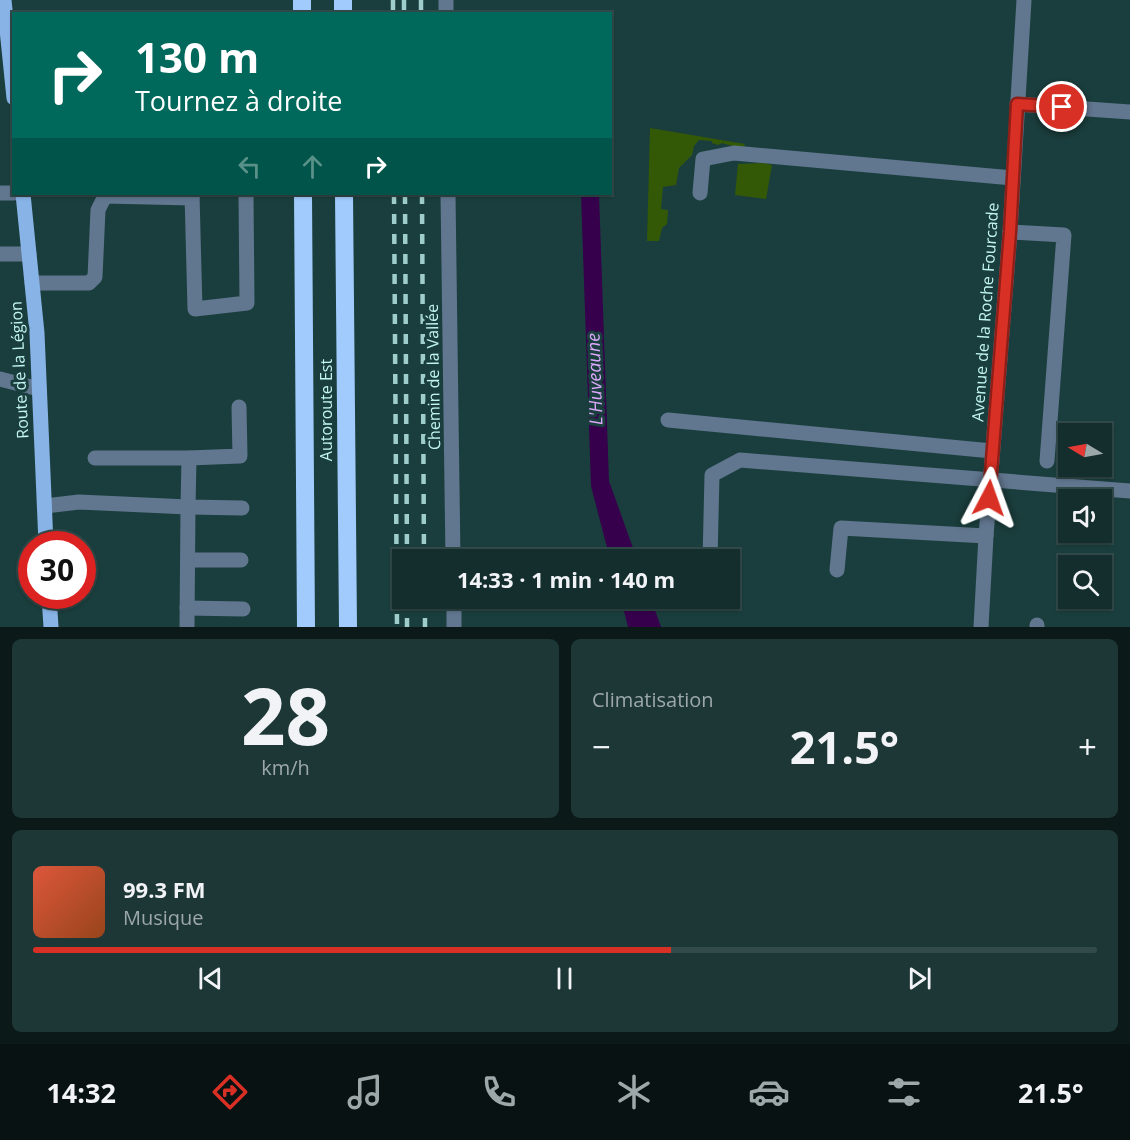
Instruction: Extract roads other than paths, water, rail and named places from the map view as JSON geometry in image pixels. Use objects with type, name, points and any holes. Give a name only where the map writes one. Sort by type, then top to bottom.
[{"type":"highway","name":"Autoroute Est","points":[[303,195],[306,627]]},
{"type":"highway","name":"Autoroute Est","points":[[344,195],[348,627]]},
{"type":"main road","points":[[4,0],[12,78]]},
{"type":"main road","name":"Route de la Légion","points":[[22,195],[37,333],[46,531]]},
{"type":"main road","points":[[50,609],[51,627]]},
{"type":"street","name":"Avenue de la Roche Fourcade","points":[[981,627],[992,451],[1010,232],[1024,0]]},
{"type":"street","points":[[1017,104],[1130,112]]},
{"type":"street","points":[[700,193],[703,159],[734,153],[1013,178]]},
{"type":"street","points":[[32,283],[89,283],[95,277],[98,210],[105,196],[192,196],[195,309],[247,303],[246,195]]},
{"type":"street","name":"Chemin de la Vallée","points":[[448,195],[453,549]]},
{"type":"street","points":[[1010,232],[1064,235],[1047,461]]},
{"type":"street","points":[[0,254],[29,254]]},
{"type":"street","points":[[0,379],[39,388]]},
{"type":"street","points":[[95,458],[240,456],[238,407]]},
{"type":"street","points":[[668,420],[992,451]]},
{"type":"street","points":[[187,627],[189,458]]},
{"type":"street","points":[[710,549],[712,475],[740,460],[1130,491]]},
{"type":"street","points":[[45,506],[79,502],[242,508]]},
{"type":"street","points":[[837,570],[841,528],[986,536]]},
{"type":"street","points":[[188,560],[241,560]]},
{"type":"street","points":[[187,608],[243,609]]},
{"type":"street","points":[[454,609],[454,627]]},
{"type":"water","name":"L'Huveaune","points":[[581,195],[599,195],[609,481],[633,549],[607,549],[591,486]]},
{"type":"water","points":[[624,609],[655,609],[661,627],[628,627]]},
{"type":"railway","points":[[393,0],[393,12]]},
{"type":"railway","points":[[404,0],[404,12]]},
{"type":"railway","points":[[421,0],[421,12]]},
{"type":"railway","points":[[394,195],[397,627]]},
{"type":"railway","points":[[405,195],[407,549]]},
{"type":"railway","points":[[422,195],[424,549]]},
{"type":"railway","points":[[407,609],[407,627]]},
{"type":"railway","points":[[425,609],[425,627]]}]
